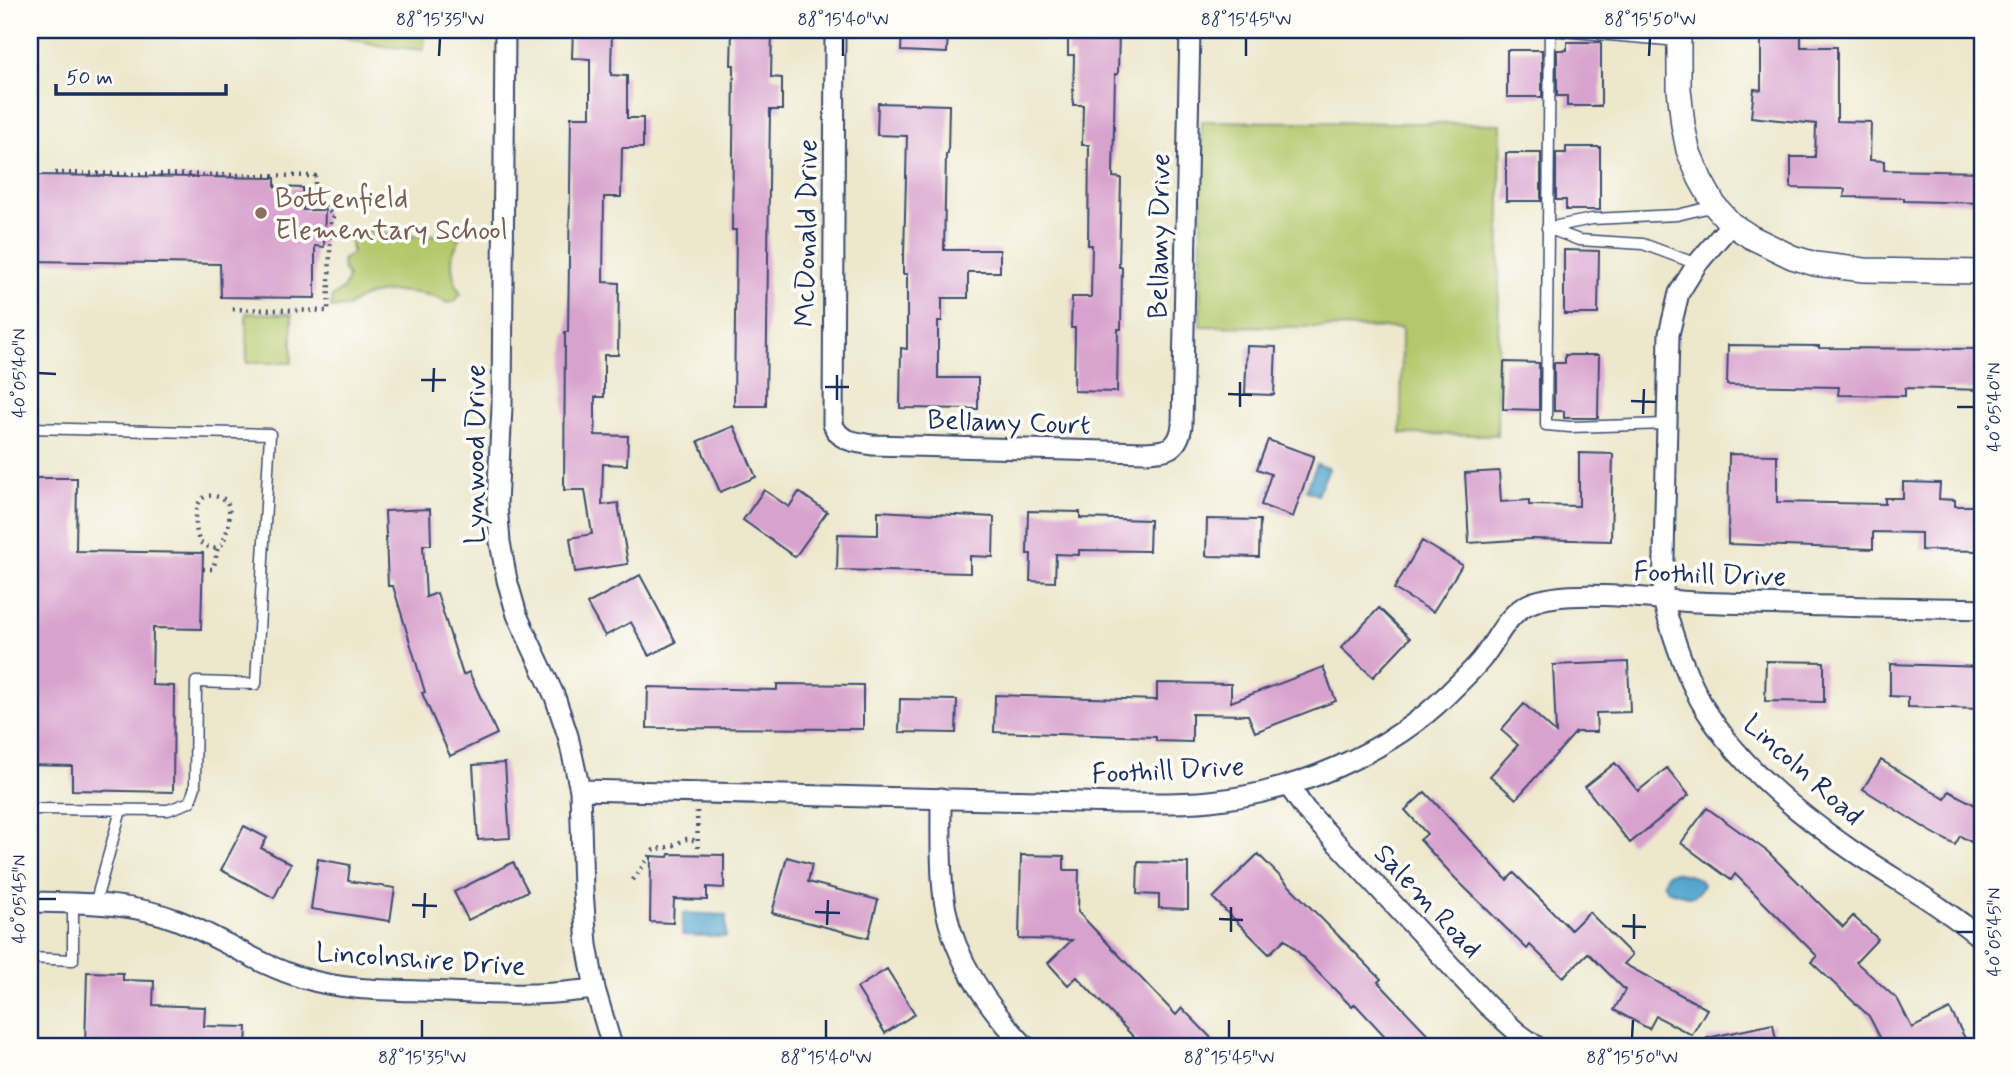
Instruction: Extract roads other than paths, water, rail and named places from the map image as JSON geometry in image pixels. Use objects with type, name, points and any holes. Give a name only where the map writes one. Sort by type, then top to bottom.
[{"type":"street","name":"Lynwood Drive","points":[[505,30],[502,407],[497,505],[499,542],[517,615],[555,697],[568,736],[580,790],[583,890],[587,946],[594,989]]},
{"type":"street","name":"McDonald Drive","points":[[835,30],[832,339],[833,424],[839,435]]},
{"type":"street","name":"Bellamy Drive","points":[[1177,442],[1182,426],[1190,30]]},
{"type":"street","points":[[1679,35],[1679,89],[1683,125],[1692,160],[1715,206],[1731,224],[1792,257],[1815,264],[1864,270],[1983,272]]},
{"type":"street","name":"Lincoln Road","points":[[1731,224],[1697,264],[1679,293],[1669,334],[1663,600],[1671,631],[1705,709],[1748,765],[1799,811],[1850,849],[1957,917],[1983,940]]},
{"type":"street","name":"Bellamy Court","points":[[839,435],[850,441],[872,445],[1145,452],[1163,451],[1177,442]]},
{"type":"street","name":"Foothill Drive","points":[[580,790],[1120,803],[1209,801],[1244,797],[1328,771],[1366,753],[1408,727],[1444,698],[1481,661],[1510,619],[1526,605],[1543,600],[1577,596],[1697,602],[1983,609]]},
{"type":"street","name":"Salem Road","points":[[1288,785],[1305,809],[1487,1005],[1536,1046]]},
{"type":"street","points":[[942,798],[940,844],[943,893],[952,936],[982,996],[1025,1046]]},
{"type":"street","name":"Lincolnshire Drive","points":[[30,902],[95,904],[136,909],[174,919],[281,971],[304,979],[350,987],[531,994],[594,989]]},
{"type":"street","points":[[594,989],[612,1046]]},
{"type":"lane","points":[[1668,424],[1570,427],[1546,425],[1550,30],[1679,35]]},
{"type":"lane","points":[[1547,228],[1592,219],[1677,215],[1715,206]]},
{"type":"lane","points":[[1547,228],[1579,240],[1643,244],[1697,264]]},
{"type":"lane","points":[[30,428],[270,434],[256,684],[196,682],[195,787],[190,802],[168,810],[30,809]]},
{"type":"lane","points":[[95,904],[121,810]]},
{"type":"lane","points":[[30,958],[73,960],[73,903]]},
{"type":"water","points":[[1317,464],[1329,469],[1317,495],[1306,490]]},
{"type":"water","points":[[1672,872],[1689,875],[1703,884],[1697,894],[1685,896],[1669,891],[1663,883],[1667,874]]},
{"type":"water","points":[[683,913],[726,915],[726,937],[682,935]]},
{"type":"place","name":"Bottenfield Elementary School","points":[[261,213]]}]
